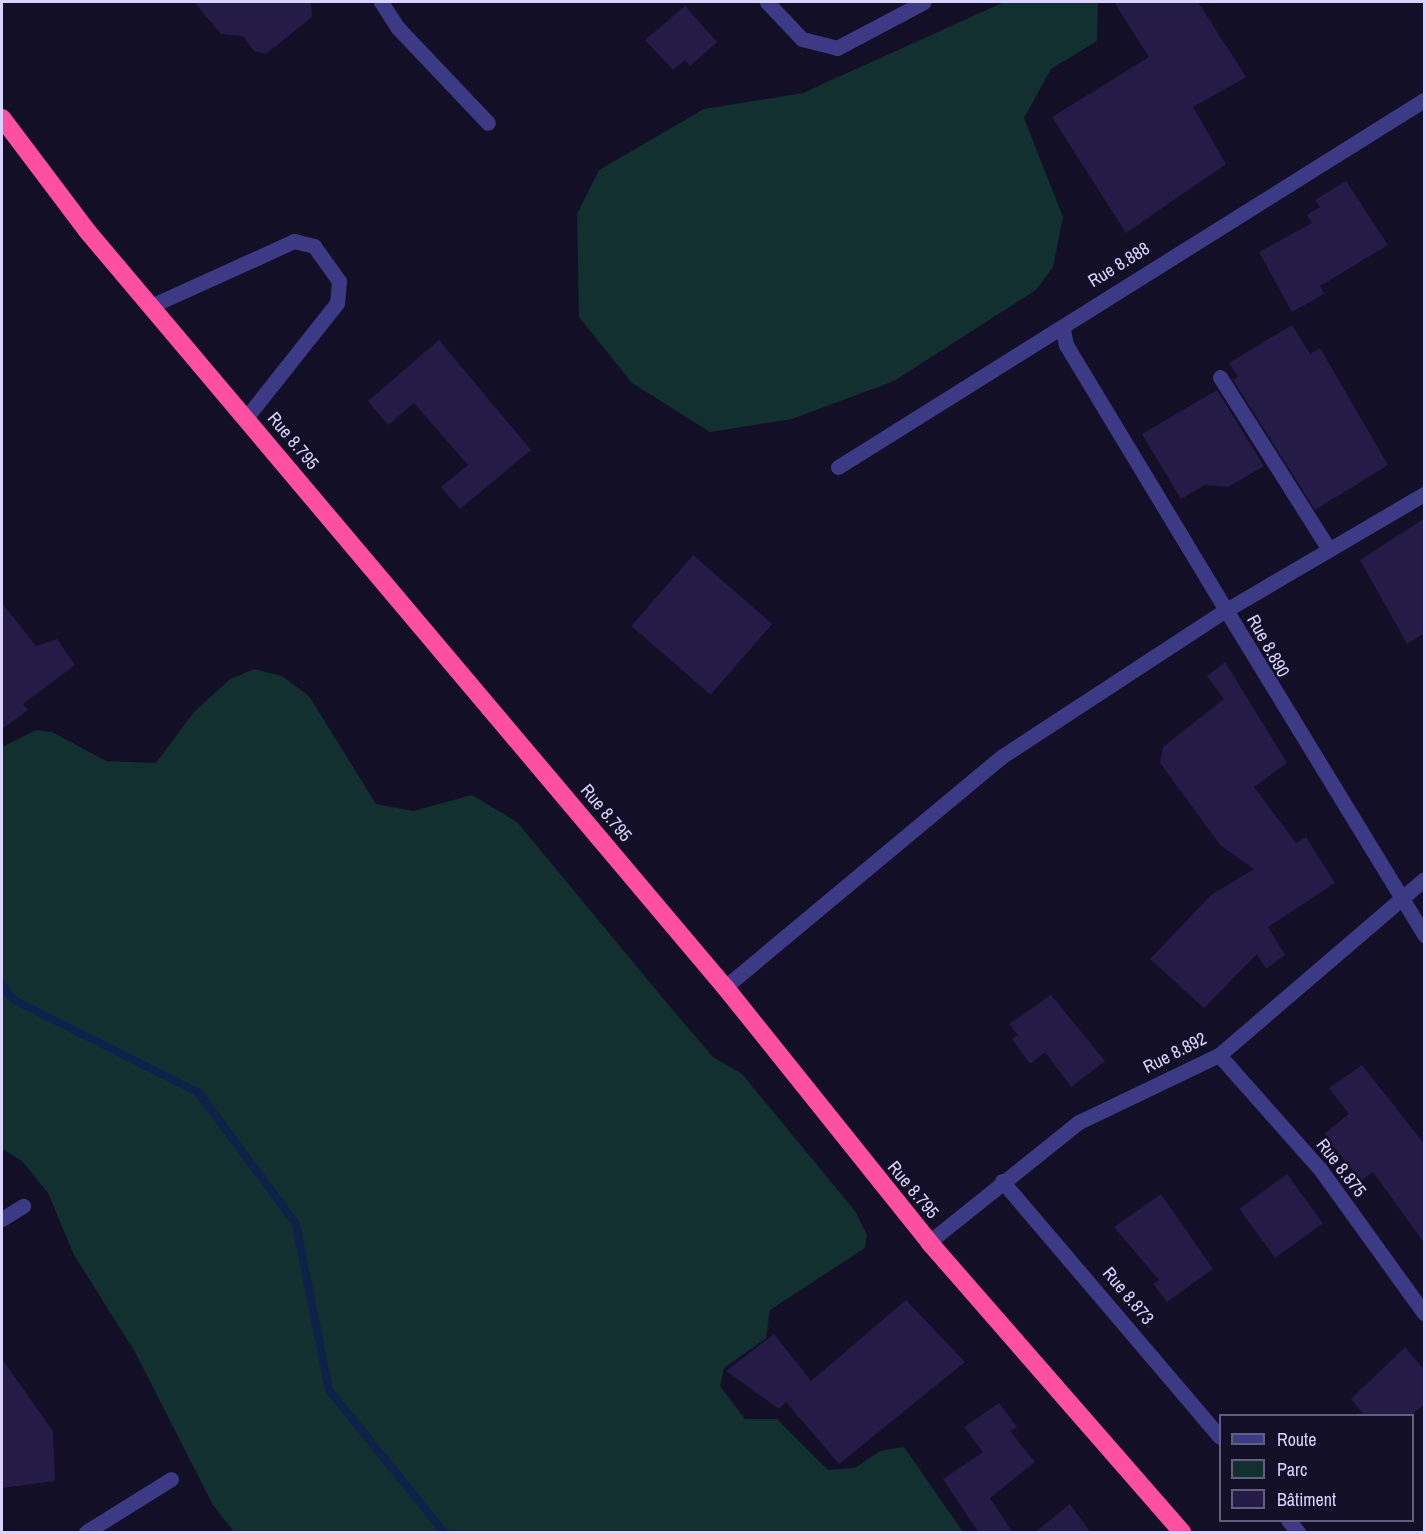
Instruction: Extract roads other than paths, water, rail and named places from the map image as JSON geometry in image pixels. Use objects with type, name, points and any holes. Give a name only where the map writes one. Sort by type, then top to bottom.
[{"type":"highway","name":"Rue 8.795","points":[[2,118],[88,232],[153,305],[725,987],[929,1242],[1182,1533]]},
{"type":"street","points":[[381,2],[397,27],[488,123]]},
{"type":"street","points":[[767,2],[802,39],[837,48],[924,2]]},
{"type":"street","name":"Rue 8.888","points":[[838,467],[1063,330],[1068,319],[1425,100]]},
{"type":"street","points":[[153,305],[294,241],[314,246],[339,281],[337,303],[246,418]]},
{"type":"street","points":[[725,987],[1001,757],[1226,610],[1066,345],[1063,330]]},
{"type":"street","points":[[1220,377],[1328,548]]},
{"type":"street","name":"Rue 8.890","points":[[1425,494],[1328,548],[1226,610],[1398,897],[1425,934]]},
{"type":"street","name":"Rue 8.892","points":[[929,1242],[1002,1181],[1079,1122],[1218,1054],[1398,897],[1425,879]]},
{"type":"street","name":"Rue 8.875","points":[[1218,1054],[1320,1169],[1425,1313]]},
{"type":"street","name":"Rue 8.873","points":[[1002,1181],[1219,1435]]},
{"type":"street","points":[[2,1219],[23,1206]]},
{"type":"street","points":[[86,1533],[171,1479]]},
{"type":"waterway","points":[[2,985],[14,1000],[198,1092],[296,1224],[329,1390],[444,1532]]}]
